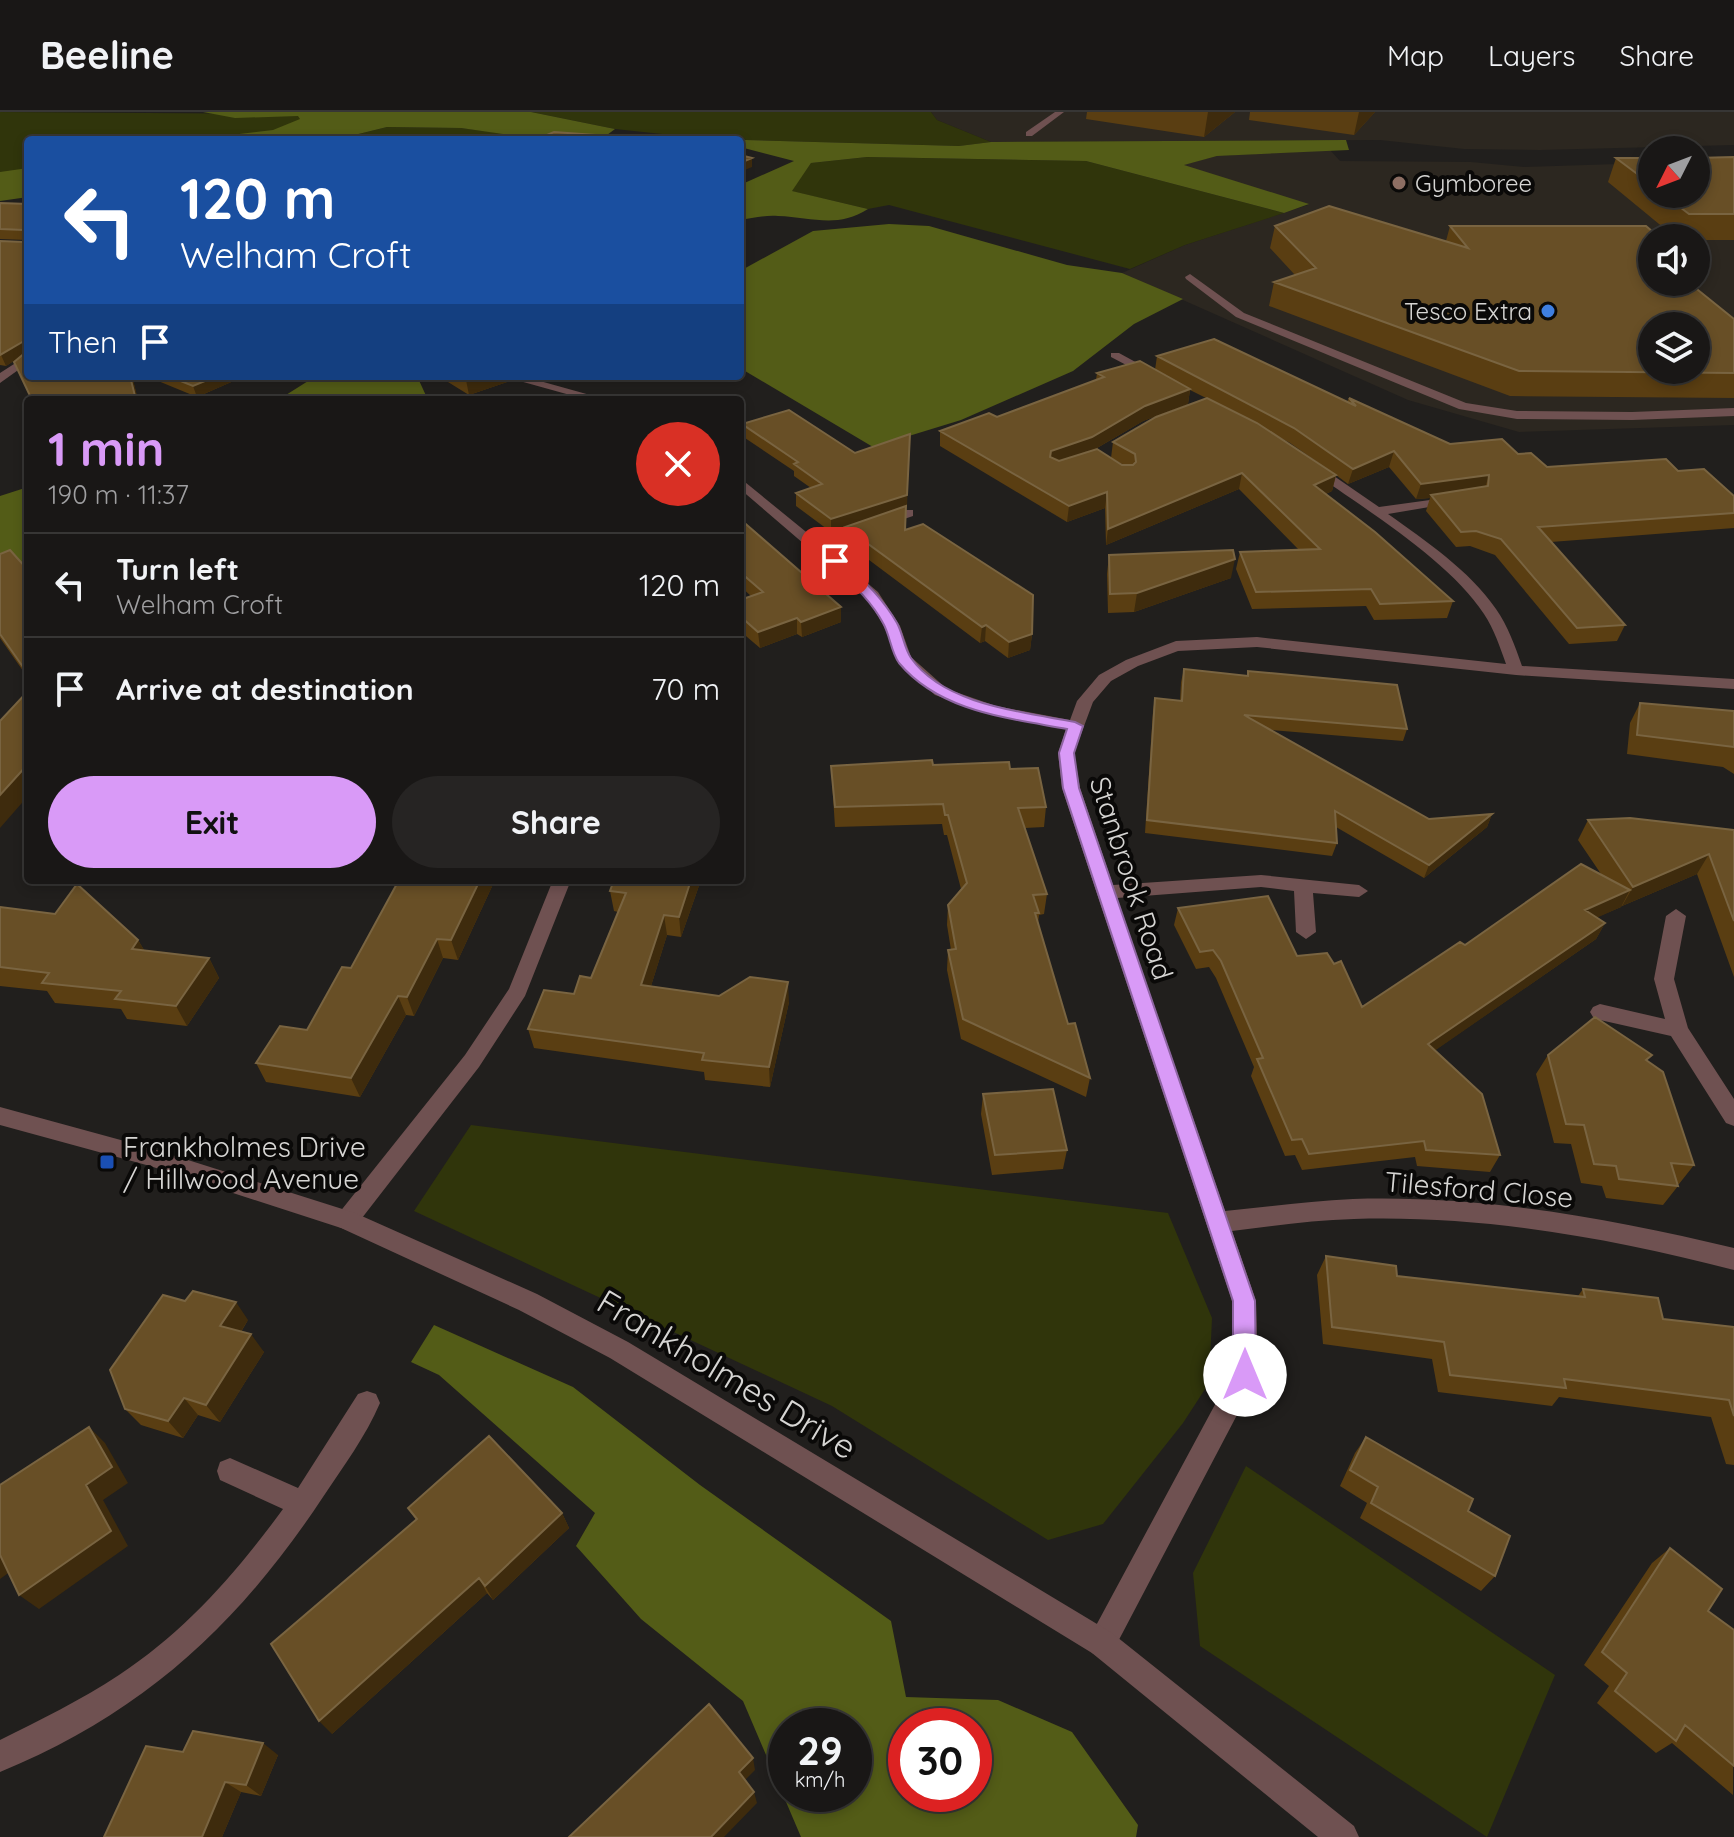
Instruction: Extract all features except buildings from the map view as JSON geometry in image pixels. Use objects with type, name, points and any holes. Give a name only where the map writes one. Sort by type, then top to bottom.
[{"type":"street","points":[[1029,134],[1060,112]]},
{"type":"street","points":[[1190,277],[1240,315],[1463,406],[1517,415],[1632,416],[1734,412]]},
{"type":"street","points":[[1115,355],[1163,381]]},
{"type":"street","points":[[0,379],[24,361]]},
{"type":"street","points":[[524,380],[586,396]]},
{"type":"street","points":[[1303,458],[1436,559],[1485,604],[1497,623],[1516,670]]},
{"type":"street","points":[[744,485],[817,544],[873,595],[892,626],[904,659],[941,692],[992,710],[1075,726]]},
{"type":"street","points":[[1375,512],[1464,498]]},
{"type":"street","points":[[817,544],[908,513]]},
{"type":"street","name":"Stanbrook Road","points":[[1102,1643],[1245,1375],[1244,1301],[1071,788],[1066,753],[1085,701],[1105,678],[1132,663],[1176,646],[1257,642],[1516,670],[1734,684]]},
{"type":"street","points":[[1106,892],[1261,881],[1359,891]]},
{"type":"street","points":[[347,1220],[472,1061],[518,991],[560,884]]},
{"type":"street","points":[[1303,885],[1306,932]]},
{"type":"street","points":[[1676,916],[1664,979],[1678,1030],[1734,1117]]},
{"type":"street","points":[[1600,1012],[1678,1030]]},
{"type":"street","name":"Frankholmes Drive","points":[[0,1116],[150,1157],[347,1220],[528,1302],[619,1350],[1102,1643],[1343,1837]]},
{"type":"street","name":"Tilesford Close","points":[[1216,1222],[1355,1209],[1490,1215],[1647,1237],[1734,1259]]},
{"type":"street","points":[[0,1757],[74,1719],[149,1673],[223,1608],[305,1505],[367,1403]]},
{"type":"street","points":[[230,1471],[305,1505]]},
{"type":"shaded area","points":[[931,112],[1734,112],[1734,145],[1710,146],[1710,136],[1638,136],[1638,147],[1540,150],[1464,149],[1380,140],[991,142],[937,120]]},
{"type":"shaded area","points":[[1330,150],[1340,161],[1471,162],[1524,167],[1618,164],[1638,182],[1638,208],[1710,208],[1710,158],[1734,157],[1734,425],[1519,432],[1408,400],[1122,273],[1185,245],[1308,205],[1182,165],[1217,156]]},
{"type":"green space","points":[[0,112],[305,114],[316,136],[24,136],[24,176],[0,178]]},
{"type":"green space","points":[[203,112],[531,112],[615,129],[607,135],[590,136],[516,136],[461,128],[387,127],[350,136],[223,136],[273,130],[300,119],[298,116],[235,118]]},
{"type":"green space","points":[[531,112],[931,112],[937,120],[991,142],[959,146],[744,140],[744,136],[681,136],[615,129]]},
{"type":"green space","points":[[387,127],[461,128],[510,134],[490,136],[350,136]]},
{"type":"green space","points":[[744,140],[959,146],[991,142],[1346,140],[1349,150],[1217,156],[1184,165],[1309,204],[1284,213],[1086,161],[867,157],[811,163],[792,191],[868,209],[857,215],[835,220],[773,216],[744,219],[744,183],[794,161],[744,148]]},
{"type":"green space","points":[[867,157],[1086,161],[1284,213],[1185,245],[1130,269],[889,205],[868,209],[791,191],[811,163]]},
{"type":"green space","points":[[24,169],[24,198],[0,201],[0,172]]},
{"type":"green space","points":[[889,224],[929,226],[1067,265],[1122,273],[1183,299],[1134,324],[1073,371],[961,420],[873,447],[744,370],[744,269],[813,231]]},
{"type":"green space","points":[[310,380],[419,380],[426,396],[284,396]]},
{"type":"green space","points":[[24,488],[24,566],[0,575],[0,496]]},
{"type":"green space","points":[[471,1125],[1168,1213],[1212,1318],[1209,1383],[1183,1423],[1103,1524],[1048,1540],[832,1406],[414,1211]]},
{"type":"green space","points":[[434,1325],[573,1387],[700,1485],[891,1621],[906,1697],[998,1700],[1072,1732],[1138,1825],[1136,1837],[801,1837],[790,1812],[872,1812],[872,1708],[768,1708],[768,1760],[743,1701],[641,1619],[576,1546],[595,1513],[439,1375],[411,1362]]},
{"type":"green space","points":[[1246,1466],[1555,1675],[1487,1837],[1200,1646],[1193,1573]]},
{"type":"place","name":"Gymboree","points":[[1399,183]]},
{"type":"place","name":"Tesco Extra","points":[[1548,311]]},
{"type":"place","name":"Frankholmes Drive / Hillwood Avenue","points":[[107,1162]]},
{"type":"route","points":[[835,561],[873,595],[892,626],[904,659],[941,692],[992,710],[1075,726],[1066,753],[1071,788],[1244,1301],[1245,1375]]}]
